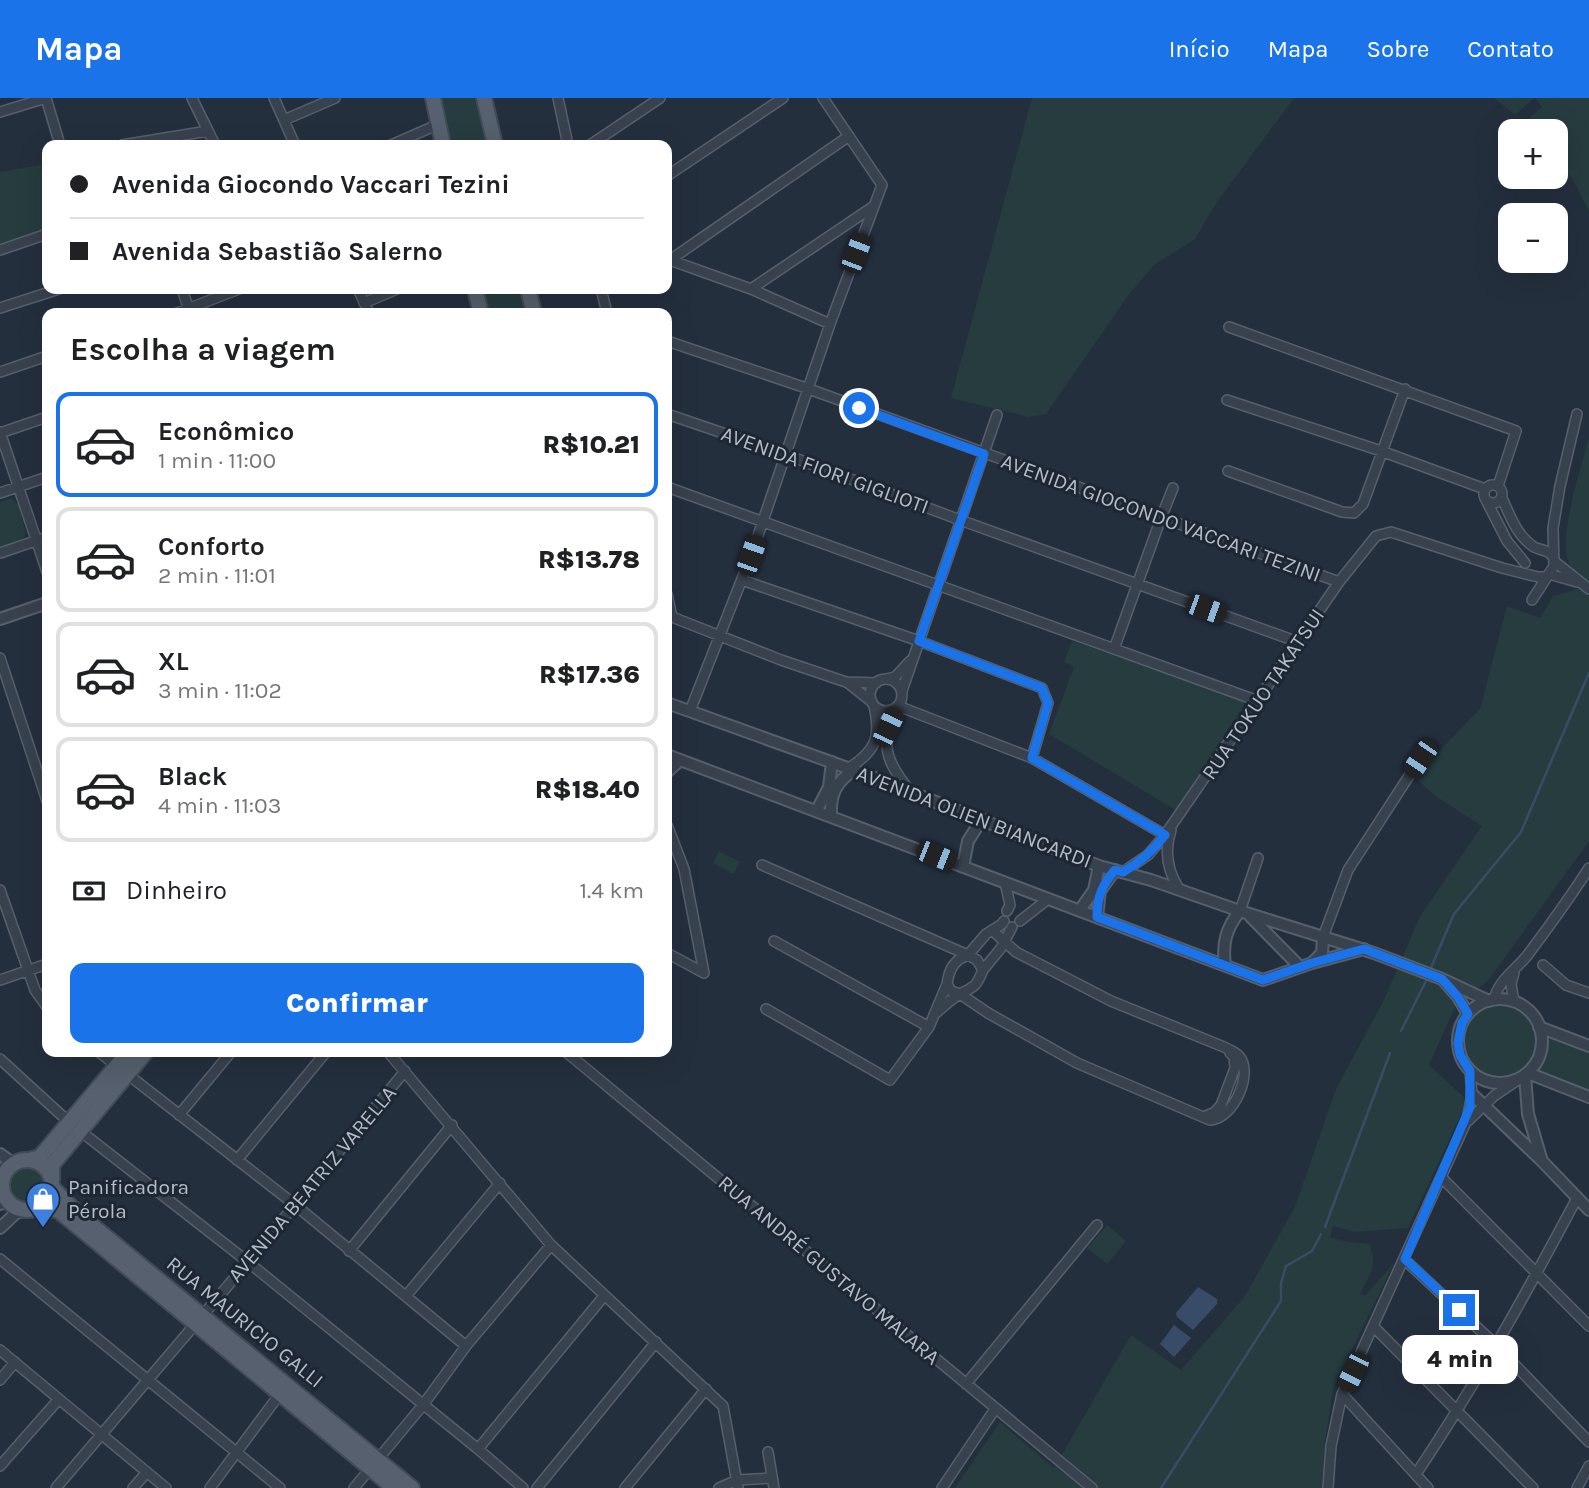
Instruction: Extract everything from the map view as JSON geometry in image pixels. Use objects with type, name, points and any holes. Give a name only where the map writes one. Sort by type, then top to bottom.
[{"type":"main road","points":[[433,98],[442,140]]},
{"type":"main road","points":[[484,98],[494,140]]},
{"type":"main road","points":[[121,1071],[126,1057]]},
{"type":"main road","points":[[75,1127],[40,1157],[14,1164],[2,1173],[1,1198],[25,1210],[41,1207],[46,1202],[52,1184],[52,1164],[75,1127],[121,1071],[139,1057]]},
{"type":"main road","points":[[29,1160],[44,1166],[52,1184]]},
{"type":"main road","name":"RUA MAURICIO GALLI","points":[[52,1184],[77,1213],[200,1320],[375,1463],[412,1488]]},
{"type":"main road","name":"RUA MAURICIO GALLI","points":[[41,1207],[59,1211],[200,1320]]},
{"type":"main road","name":"RUA MAURICIO GALLI","points":[[375,1463],[394,1488]]},
{"type":"street","points":[[0,112],[46,98],[59,140]]},
{"type":"street","points":[[192,98],[212,140]]},
{"type":"street","points":[[274,98],[293,140]]},
{"type":"street","points":[[284,120],[335,98]]},
{"type":"street","points":[[558,98],[567,140]]},
{"type":"street","points":[[597,140],[660,98]]},
{"type":"street","points":[[672,173],[783,98]]},
{"type":"street","points":[[690,711],[742,580],[830,324],[882,185],[823,98]]},
{"type":"street","points":[[402,140],[439,124]]},
{"type":"street","points":[[157,140],[208,131]]},
{"type":"street","points":[[672,257],[849,136]]},
{"type":"street","points":[[751,289],[874,206]]},
{"type":"street","points":[[0,250],[42,236]]},
{"type":"street","points":[[672,261],[751,289],[830,324]]},
{"type":"street","points":[[0,308],[43,294]]},
{"type":"street","points":[[197,308],[228,294]]},
{"type":"street","points":[[368,308],[390,294]]},
{"type":"street","points":[[1229,327],[1516,430],[1498,486]]},
{"type":"street","name":"AVENIDA GIOCONDO VACCARI TEZINI","points":[[672,343],[808,389],[1339,582]]},
{"type":"street","points":[[0,372],[42,358]]},
{"type":"street","points":[[1228,471],[1342,512],[1354,513],[1363,504],[1405,389]]},
{"type":"street","points":[[1227,400],[1485,489]]},
{"type":"street","points":[[1553,528],[1539,549],[1529,554],[1531,602],[1554,559],[1553,528],[1577,414]]},
{"type":"street","points":[[909,791],[894,771],[887,750],[888,727],[898,706],[997,415]]},
{"type":"street","name":"AVENIDA FIORI GIGLIOTI","points":[[672,416],[787,455],[1298,642]]},
{"type":"street","points":[[42,419],[0,432],[42,556]]},
{"type":"street","points":[[0,493],[42,479]]},
{"type":"street","points":[[1485,489],[1491,485],[1498,486],[1519,534],[1539,549],[1549,551],[1578,582],[1589,589]]},
{"type":"street","points":[[1114,649],[1173,488]]},
{"type":"street","points":[[672,489],[1258,701]]},
{"type":"street","points":[[1485,489],[1486,500],[1507,541],[1529,570],[1578,582]]},
{"type":"street","points":[[1486,500],[1496,503],[1502,498]]},
{"type":"street","name":"RUA TOKUO TAKATSUI","points":[[1119,871],[1148,855],[1173,825],[1339,582],[1376,536],[1386,532],[1502,568],[1529,570]]},
{"type":"street","points":[[1507,541],[1519,534]]},
{"type":"street","points":[[0,553],[42,539]]},
{"type":"street","points":[[742,580],[919,641],[1042,688],[1048,703],[1032,758]]},
{"type":"street","points":[[0,619],[42,605]]},
{"type":"street","points":[[672,617],[781,660],[846,682],[876,683],[895,677],[915,654]]},
{"type":"street","points":[[0,658],[42,786]]},
{"type":"street","points":[[886,679],[896,682],[902,691]]},
{"type":"street","points":[[846,682],[883,711],[898,706],[1032,758],[1165,835]]},
{"type":"street","points":[[831,816],[830,802],[834,789],[851,769],[865,758],[875,742],[878,724],[870,692],[876,683]]},
{"type":"street","name":"AVENIDA OLIEN BIANCARDI","points":[[672,706],[851,769],[1100,866],[1364,949],[1492,1000]]},
{"type":"street","points":[[672,757],[1263,980],[1364,949]]},
{"type":"street","points":[[1312,963],[1322,953],[1323,937],[1348,870],[1420,759]]},
{"type":"street","points":[[672,767],[680,760]]},
{"type":"street","points":[[817,810],[829,787],[832,762]]},
{"type":"street","points":[[950,862],[963,839],[971,814]]},
{"type":"street","points":[[963,867],[968,841],[982,819]]},
{"type":"street","name":"RUA TOKUO TAKATSUI","points":[[1173,825],[1167,858],[1179,890]]},
{"type":"street","points":[[672,838],[684,869],[704,973],[672,956]]},
{"type":"street","points":[[1225,965],[1224,942],[1232,920],[1244,912],[1258,858]]},
{"type":"street","points":[[762,866],[944,943],[977,960],[983,970]]},
{"type":"street","points":[[1080,911],[1094,890],[1100,866]]},
{"type":"street","points":[[1492,1000],[1501,983],[1515,971],[1563,909],[1589,868]]},
{"type":"street","points":[[1097,917],[1100,891],[1119,871]]},
{"type":"street","points":[[766,1009],[890,1080],[929,1027],[955,961],[968,955],[977,942],[1003,924],[1007,912],[1005,882]]},
{"type":"street","points":[[0,890],[27,971],[42,1000]]},
{"type":"street","points":[[936,1013],[960,994],[972,989],[1019,921],[1048,899]]},
{"type":"street","points":[[1007,912],[1019,921]]},
{"type":"street","points":[[1244,912],[1300,967]]},
{"type":"street","points":[[947,984],[951,991],[1077,1063],[1202,1118],[1218,1119],[1229,1112],[1244,1075],[1239,1056],[1224,1047],[1111,1001],[1016,953],[992,930]]},
{"type":"street","points":[[774,941],[929,1027]]},
{"type":"street","points":[[944,943],[955,961]]},
{"type":"street","points":[[1543,965],[1566,985],[1589,993]]},
{"type":"street","points":[[0,980],[42,966]]},
{"type":"street","points":[[1514,1002],[1511,984],[1515,971]]},
{"type":"street","points":[[1440,978],[1458,997],[1468,1014]]},
{"type":"street","points":[[972,989],[979,1007]]},
{"type":"street","points":[[1461,1131],[1484,1105],[1524,1075],[1536,1063],[1540,1052],[1542,1040],[1539,1027],[1525,1007],[1514,1002],[1492,1000],[1478,1006],[1462,1023],[1458,1043],[1460,1055],[1470,1071],[1493,1083],[1511,1082],[1524,1075],[1589,1097]]},
{"type":"street","points":[[1539,1027],[1589,1046]]},
{"type":"street","points":[[105,1057],[294,1204],[466,1346]]},
{"type":"street","points":[[178,1115],[227,1057]]},
{"type":"street","points":[[237,1160],[322,1057]]},
{"type":"street","points":[[392,1057],[551,1245],[723,1406],[738,1484]]},
{"type":"street","name":"RUA ANDRÉ GUSTAVO MALARA","points":[[572,1057],[1092,1488]]},
{"type":"street","points":[[0,1059],[75,1127],[248,1262],[523,1488]]},
{"type":"street","name":"AVENIDA BEATRIZ VARELLA","points":[[56,1488],[200,1320],[405,1071]]},
{"type":"street","points":[[1328,1488],[1331,1446],[1342,1394],[1466,1120],[1472,1094],[1470,1071]]},
{"type":"street","points":[[1524,1075],[1528,1114],[1542,1160]]},
{"type":"street","points":[[1472,1094],[1542,1160],[1589,1210]]},
{"type":"street","points":[[349,1251],[452,1125]]},
{"type":"street","points":[[0,1154],[14,1164]]},
{"type":"street","points":[[1442,1178],[1589,1325]]},
{"type":"street","points":[[406,1296],[500,1183]]},
{"type":"street","points":[[1416,1474],[1458,1412],[1577,1198]]},
{"type":"street","points":[[0,1228],[16,1213],[25,1210]]},
{"type":"street","points":[[966,1384],[1097,1225]]},
{"type":"street","points":[[354,1488],[423,1405],[466,1346],[551,1245]]},
{"type":"street","points":[[0,1259],[280,1488]]},
{"type":"street","points":[[1405,1259],[1495,1344],[1589,1442]]},
{"type":"street","points":[[478,1449],[604,1296]]},
{"type":"street","points":[[1374,1327],[1533,1488]]},
{"type":"street","points":[[537,1488],[656,1342]]},
{"type":"street","points":[[0,1350],[166,1488]]},
{"type":"street","points":[[0,1380],[15,1362]]},
{"type":"street","points":[[210,1488],[284,1389]]},
{"type":"street","points":[[625,1488],[706,1389]]},
{"type":"street","points":[[1342,1394],[1428,1488]]},
{"type":"street","points":[[0,1466],[59,1399]]},
{"type":"street","points":[[942,1488],[995,1409]]},
{"type":"street","points":[[768,1451],[774,1488]]},
{"type":"street","points":[[1577,1488],[1589,1466]]},
{"type":"street","points":[[133,1488],[147,1472]]},
{"type":"street","points":[[719,1488],[772,1478]]},
{"type":"green space","points":[[440,98],[479,98],[488,140],[449,140]]},
{"type":"green space","points":[[1032,98],[1294,98],[1217,202],[1195,239],[1154,265],[1127,297],[1046,414],[1029,417],[951,398]]},
{"type":"green space","points":[[1494,98],[1534,98],[1515,115]]},
{"type":"green space","points":[[1535,98],[1589,98],[1589,211],[1568,174],[1568,119],[1528,119],[1542,107]]},
{"type":"green space","points":[[42,165],[42,231],[0,245],[0,172]]},
{"type":"green space","points":[[483,294],[521,294],[524,308],[486,308]]},
{"type":"green space","points":[[1589,437],[1589,582],[1569,563],[1566,537]]},
{"type":"green space","points":[[12,499],[19,506],[26,534],[20,542],[0,549],[0,502]]},
{"type":"green space","points":[[1589,586],[1589,841],[1488,981],[1456,1005],[1429,1065],[1464,1097],[1463,1110],[1408,1228],[1355,1232],[1333,1226],[1330,1237],[1369,1244],[1373,1264],[1360,1294],[1365,1296],[1394,1263],[1333,1389],[1325,1441],[1322,1488],[955,1488],[1000,1422],[1054,1468],[1131,1335],[1181,1370],[1245,1296],[1295,1207],[1336,1089],[1383,1002],[1420,916],[1482,826],[1437,797],[1414,777],[1480,709],[1507,606],[1540,618],[1553,596]]},
{"type":"green space","points":[[1072,641],[1243,701],[1243,716],[1177,811],[1049,734],[1074,667],[1064,662]]},
{"type":"green space","points":[[719,851],[740,862],[733,874],[713,863]]},
{"type":"green space","points":[[1507,1006],[1526,1016],[1534,1028],[1534,1056],[1526,1068],[1514,1076],[1493,1078],[1474,1068],[1466,1056],[1464,1035],[1474,1016],[1486,1008]]},
{"type":"green space","points":[[1548,1037],[1589,1052],[1589,1094],[1535,1074],[1545,1057]]},
{"type":"green space","points":[[28,1166],[42,1172],[48,1186],[42,1200],[28,1206],[14,1200],[8,1186],[14,1172]]},
{"type":"green space","points":[[1107,1225],[1126,1241],[1107,1264],[1087,1248]]},
{"type":"water","points":[[1198,1287],[1217,1299],[1217,1304],[1193,1330],[1177,1317],[1176,1313]]},
{"type":"water","points":[[1174,1325],[1191,1338],[1174,1357],[1160,1344]]},
{"type":"waterway","points":[[1430,970],[1454,914],[1521,832],[1589,673]]},
{"type":"waterway","points":[[1401,1031],[1428,977]]},
{"type":"waterway","points":[[1325,1227],[1390,1053]]},
{"type":"waterway","points":[[1161,1488],[1281,1301],[1281,1283],[1286,1266],[1312,1251],[1321,1234]]},
{"type":"place","name":"Panificadora Pérola","points":[[43,1229]]},
{"type":"route","points":[[859,408],[984,454],[919,641],[1042,688],[1048,703],[1032,758],[1165,835],[1137,864],[1123,872],[1115,870],[1100,891],[1097,917],[1263,980],[1364,949],[1442,979],[1458,997],[1468,1014],[1462,1023],[1458,1043],[1460,1055],[1470,1071],[1470,1107],[1442,1178],[1405,1259],[1459,1310]]}]
